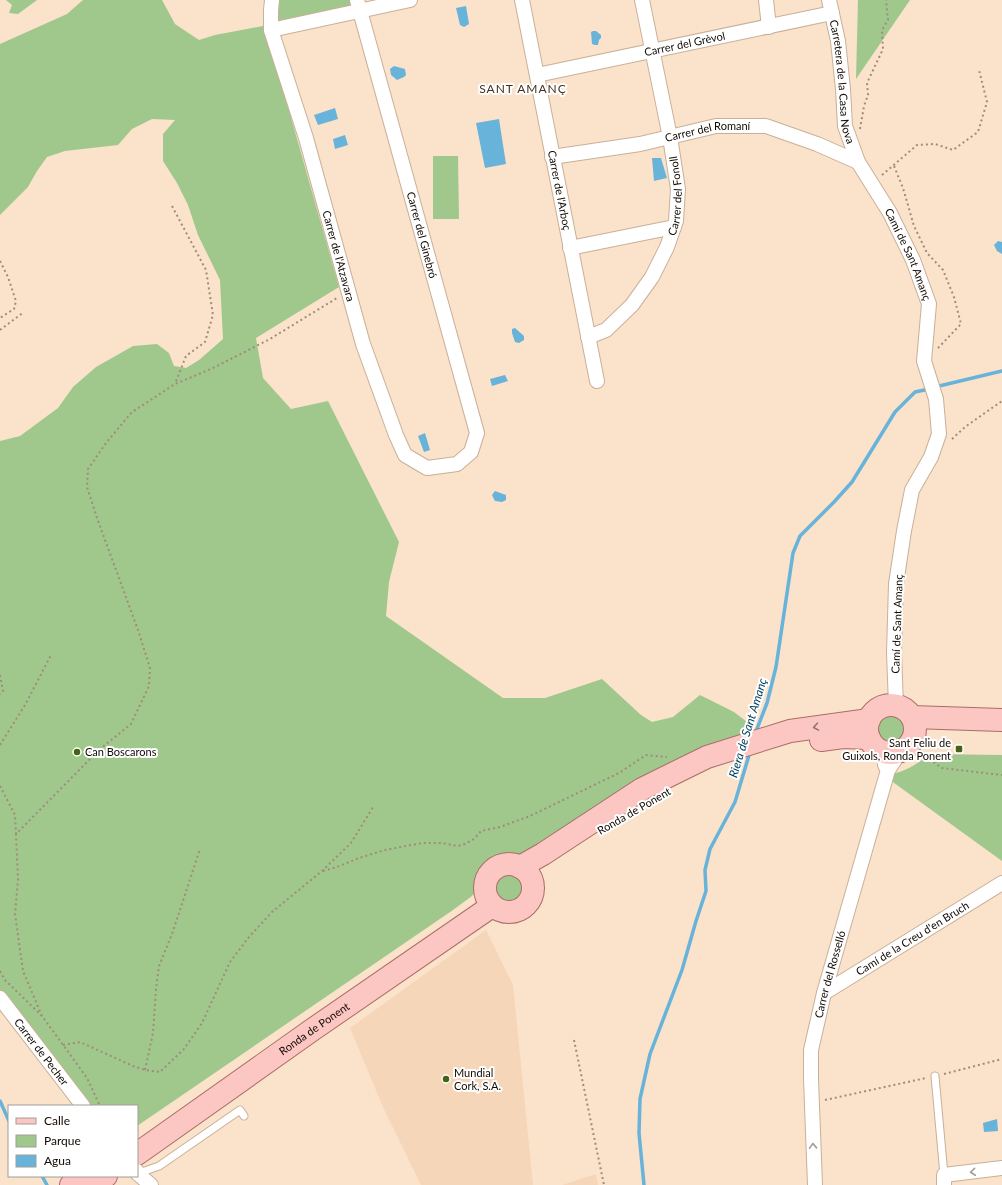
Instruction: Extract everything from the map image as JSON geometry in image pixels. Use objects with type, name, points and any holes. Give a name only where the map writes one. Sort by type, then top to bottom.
[{"type":"main road","points":[[901,739],[888,705],[873,713],[869,729],[875,748],[901,739],[936,730],[1002,732]]},
{"type":"main road","points":[[901,739],[1002,720]]},
{"type":"main road","points":[[526,873],[543,854],[642,789],[707,757],[726,758],[790,739],[869,729]]},
{"type":"main road","name":"Ronda de Ponent","points":[[526,873],[617,818],[726,758]]},
{"type":"main road","points":[[504,865],[512,865],[526,873],[533,887],[532,895],[528,903],[522,908],[515,912],[507,912],[499,910],[489,901],[485,888],[487,880],[494,870],[504,865]]},
{"type":"main road","points":[[138,1136],[402,953],[489,901]]},
{"type":"main road","name":"Ronda de Ponent","points":[[138,1153],[312,1030],[489,901]]},
{"type":"main road","points":[[70,1185],[82,1177]]},
{"type":"main road","points":[[93,1185],[105,1177]]},
{"type":"street","name":"Carrer de l'Atzavara","points":[[272,0],[271,30],[306,138],[363,344],[396,435],[406,455],[427,468],[457,464]]},
{"type":"street","points":[[271,30],[358,5],[410,0]]},
{"type":"street","name":"Carrer de l'Arboç","points":[[522,0],[597,381]]},
{"type":"street","name":"Carrer del Fonoll","points":[[588,337],[606,330],[632,305],[652,277],[667,247],[674,227],[678,190],[670,137],[642,0]]},
{"type":"street","points":[[766,0],[769,27]]},
{"type":"street","name":"Carrer del Ginebró","points":[[358,5],[476,432],[471,452],[457,464]]},
{"type":"street","name":"Carrer del Grèvol","points":[[537,75],[769,27],[831,6]]},
{"type":"street","name":"Carretera de la Casa Nova","points":[[831,6],[839,49],[845,126],[858,162]]},
{"type":"street","name":"Carrer del Romaní","points":[[552,158],[640,144],[716,126],[766,126],[817,144],[858,162]]},
{"type":"street","name":"Camí de Sant Amanç","points":[[858,162],[890,213],[913,260],[929,304],[924,361],[936,399],[939,434],[931,457],[912,490],[896,584],[894,653],[901,739]]},
{"type":"street","points":[[570,248],[674,227]]},
{"type":"street","name":"Carrer del Rosselló","points":[[815,1185],[811,1050],[824,993],[901,739]]},
{"type":"street","name":"Camí de la Creu d'en Bruch","points":[[824,993],[1002,883]]},
{"type":"street","name":"Carrer de Pecher","points":[[0,998],[82,1105]]},
{"type":"street","points":[[944,1180],[1002,1168]]},
{"type":"street","points":[[138,1175],[145,1185]]},
{"type":"street","points":[[138,1175],[151,1185]]},
{"type":"lane","points":[[935,1076],[944,1180]]},
{"type":"lane","points":[[138,1167],[142,1172],[159,1166],[240,1110],[244,1116]]},
{"type":"path","points":[[858,135],[862,123],[864,106],[868,95],[867,83],[883,49],[882,30],[888,20],[886,0]]},
{"type":"path","points":[[872,184],[917,144],[935,144],[953,150],[978,132],[987,102],[979,70]]},
{"type":"path","points":[[172,206],[206,270],[213,315],[205,342],[186,356],[175,384]]},
{"type":"path","points":[[0,261],[8,277],[16,301],[14,309],[0,318]]},
{"type":"path","points":[[16,834],[100,749],[131,724],[149,686],[150,668],[87,487],[88,469],[106,443],[132,412],[175,384],[211,370],[270,339],[348,292]]},
{"type":"path","points":[[0,330],[24,312]]},
{"type":"path","points":[[931,457],[965,427],[1002,401]]},
{"type":"path","points":[[0,745],[25,705],[51,655]]},
{"type":"path","points":[[0,675],[3,691],[0,694]]},
{"type":"path","points":[[901,739],[942,768],[1002,775]]},
{"type":"path","points":[[322,871],[385,850],[422,843],[441,843],[458,846],[465,844],[474,839],[481,831],[500,827],[530,816],[614,775],[646,754],[682,758],[685,767]]},
{"type":"path","points":[[0,786],[14,815],[18,880],[16,914],[24,972],[42,1016]]},
{"type":"path","points":[[63,1045],[80,1042],[145,1070],[160,1072],[184,1049],[202,1023],[230,962],[249,937],[272,912],[322,871],[351,843],[372,807]]},
{"type":"path","points":[[145,1070],[153,1033],[159,966],[172,934],[200,849]]},
{"type":"path","points":[[0,971],[5,980],[42,1016],[87,1078],[100,1105]]},
{"type":"path","points":[[574,1040],[604,1185]]},
{"type":"path","points":[[812,1103],[935,1076],[1002,1059]]},
{"type":"shaded area","points":[[486,930],[513,985],[533,1185],[421,1185],[383,1107],[350,1028]]},
{"type":"shaded area","points":[[596,1174],[598,1185],[562,1185]]},
{"type":"green space","points":[[6,0],[37,0],[18,14],[9,13],[12,5]]},
{"type":"green space","points":[[83,0],[162,0],[175,24],[199,40],[215,35],[263,26],[288,107],[339,287],[256,338],[263,378],[291,409],[328,401],[399,542],[389,582],[386,616],[503,698],[545,698],[602,679],[641,715],[652,722],[673,717],[700,695],[734,712],[751,725],[741,740],[528,857],[499,861],[486,870],[480,885],[472,896],[453,910],[138,1125],[138,1105],[72,1105],[0,1008],[0,441],[20,436],[58,408],[73,387],[96,367],[133,346],[157,344],[169,353],[174,366],[186,368],[199,360],[223,339],[220,280],[198,235],[188,205],[177,183],[163,161],[163,134],[175,120],[152,119],[132,129],[118,145],[65,151],[47,157],[28,187],[0,215],[0,44],[67,14]]},
{"type":"green space","points":[[277,0],[352,0],[354,5],[276,25]]},
{"type":"green space","points":[[858,0],[910,0],[856,79]]},
{"type":"green space","points":[[433,156],[458,156],[459,219],[433,219]]},
{"type":"green space","points":[[892,714],[898,715],[902,718],[905,722],[905,734],[902,738],[898,741],[892,742],[886,741],[882,738],[879,734],[878,728],[879,722],[882,718],[886,715]]},
{"type":"green space","points":[[929,754],[1002,755],[1002,861],[890,780],[892,774],[912,767]]},
{"type":"green space","points":[[509,874],[520,878],[524,889],[520,900],[509,904],[498,900],[494,889],[498,878]]},
{"type":"water","points":[[466,6],[469,24],[464,27],[460,25],[456,8]]},
{"type":"water","points":[[596,31],[601,35],[598,45],[592,44],[591,32]]},
{"type":"water","points":[[394,66],[405,69],[406,75],[397,80],[391,75],[390,69]]},
{"type":"water","points":[[335,108],[338,119],[318,125],[314,115]]},
{"type":"water","points":[[499,119],[506,164],[485,168],[476,123]]},
{"type":"water","points":[[345,135],[348,145],[335,149],[333,139]]},
{"type":"water","points":[[652,158],[661,158],[667,178],[654,181]]},
{"type":"water","points":[[998,241],[1002,242],[1002,254],[997,251],[994,245]]},
{"type":"water","points":[[515,328],[524,336],[524,340],[519,343],[515,342],[512,333],[512,329]]},
{"type":"water","points":[[505,375],[508,381],[492,386],[490,379]]},
{"type":"water","points":[[425,433],[430,450],[424,452],[418,436]]},
{"type":"water","points":[[495,491],[506,495],[506,500],[502,502],[495,501],[492,495]]},
{"type":"water","points":[[997,1119],[998,1131],[984,1132],[983,1123]]},
{"type":"waterway","name":"Riera de Sant Amanç","points":[[935,387],[1002,371]]},
{"type":"waterway","name":"Riera de Sant Amanç","points":[[755,734],[767,703],[776,667],[793,553],[800,536],[852,482],[895,412],[915,392],[929,389]]},
{"type":"waterway","name":"Riera de Sant Amanç","points":[[644,1185],[639,1133],[640,1099],[650,1054],[682,970],[706,891],[705,870],[710,849],[735,802],[750,752]]},
{"type":"waterway","points":[[0,1101],[8,1119]]},
{"type":"waterway","points":[[43,1177],[47,1185]]},
{"type":"place","name":"Sant Feliu de Guixols, Ronda Ponent","points":[[959,749]]},
{"type":"place","name":"Can Boscarons","points":[[77,752]]},
{"type":"place","name":"Mundial Cork, S.A.","points":[[446,1079]]},
{"type":"district","name":"SANT AMANÇ","points":[[523,89]]}]
